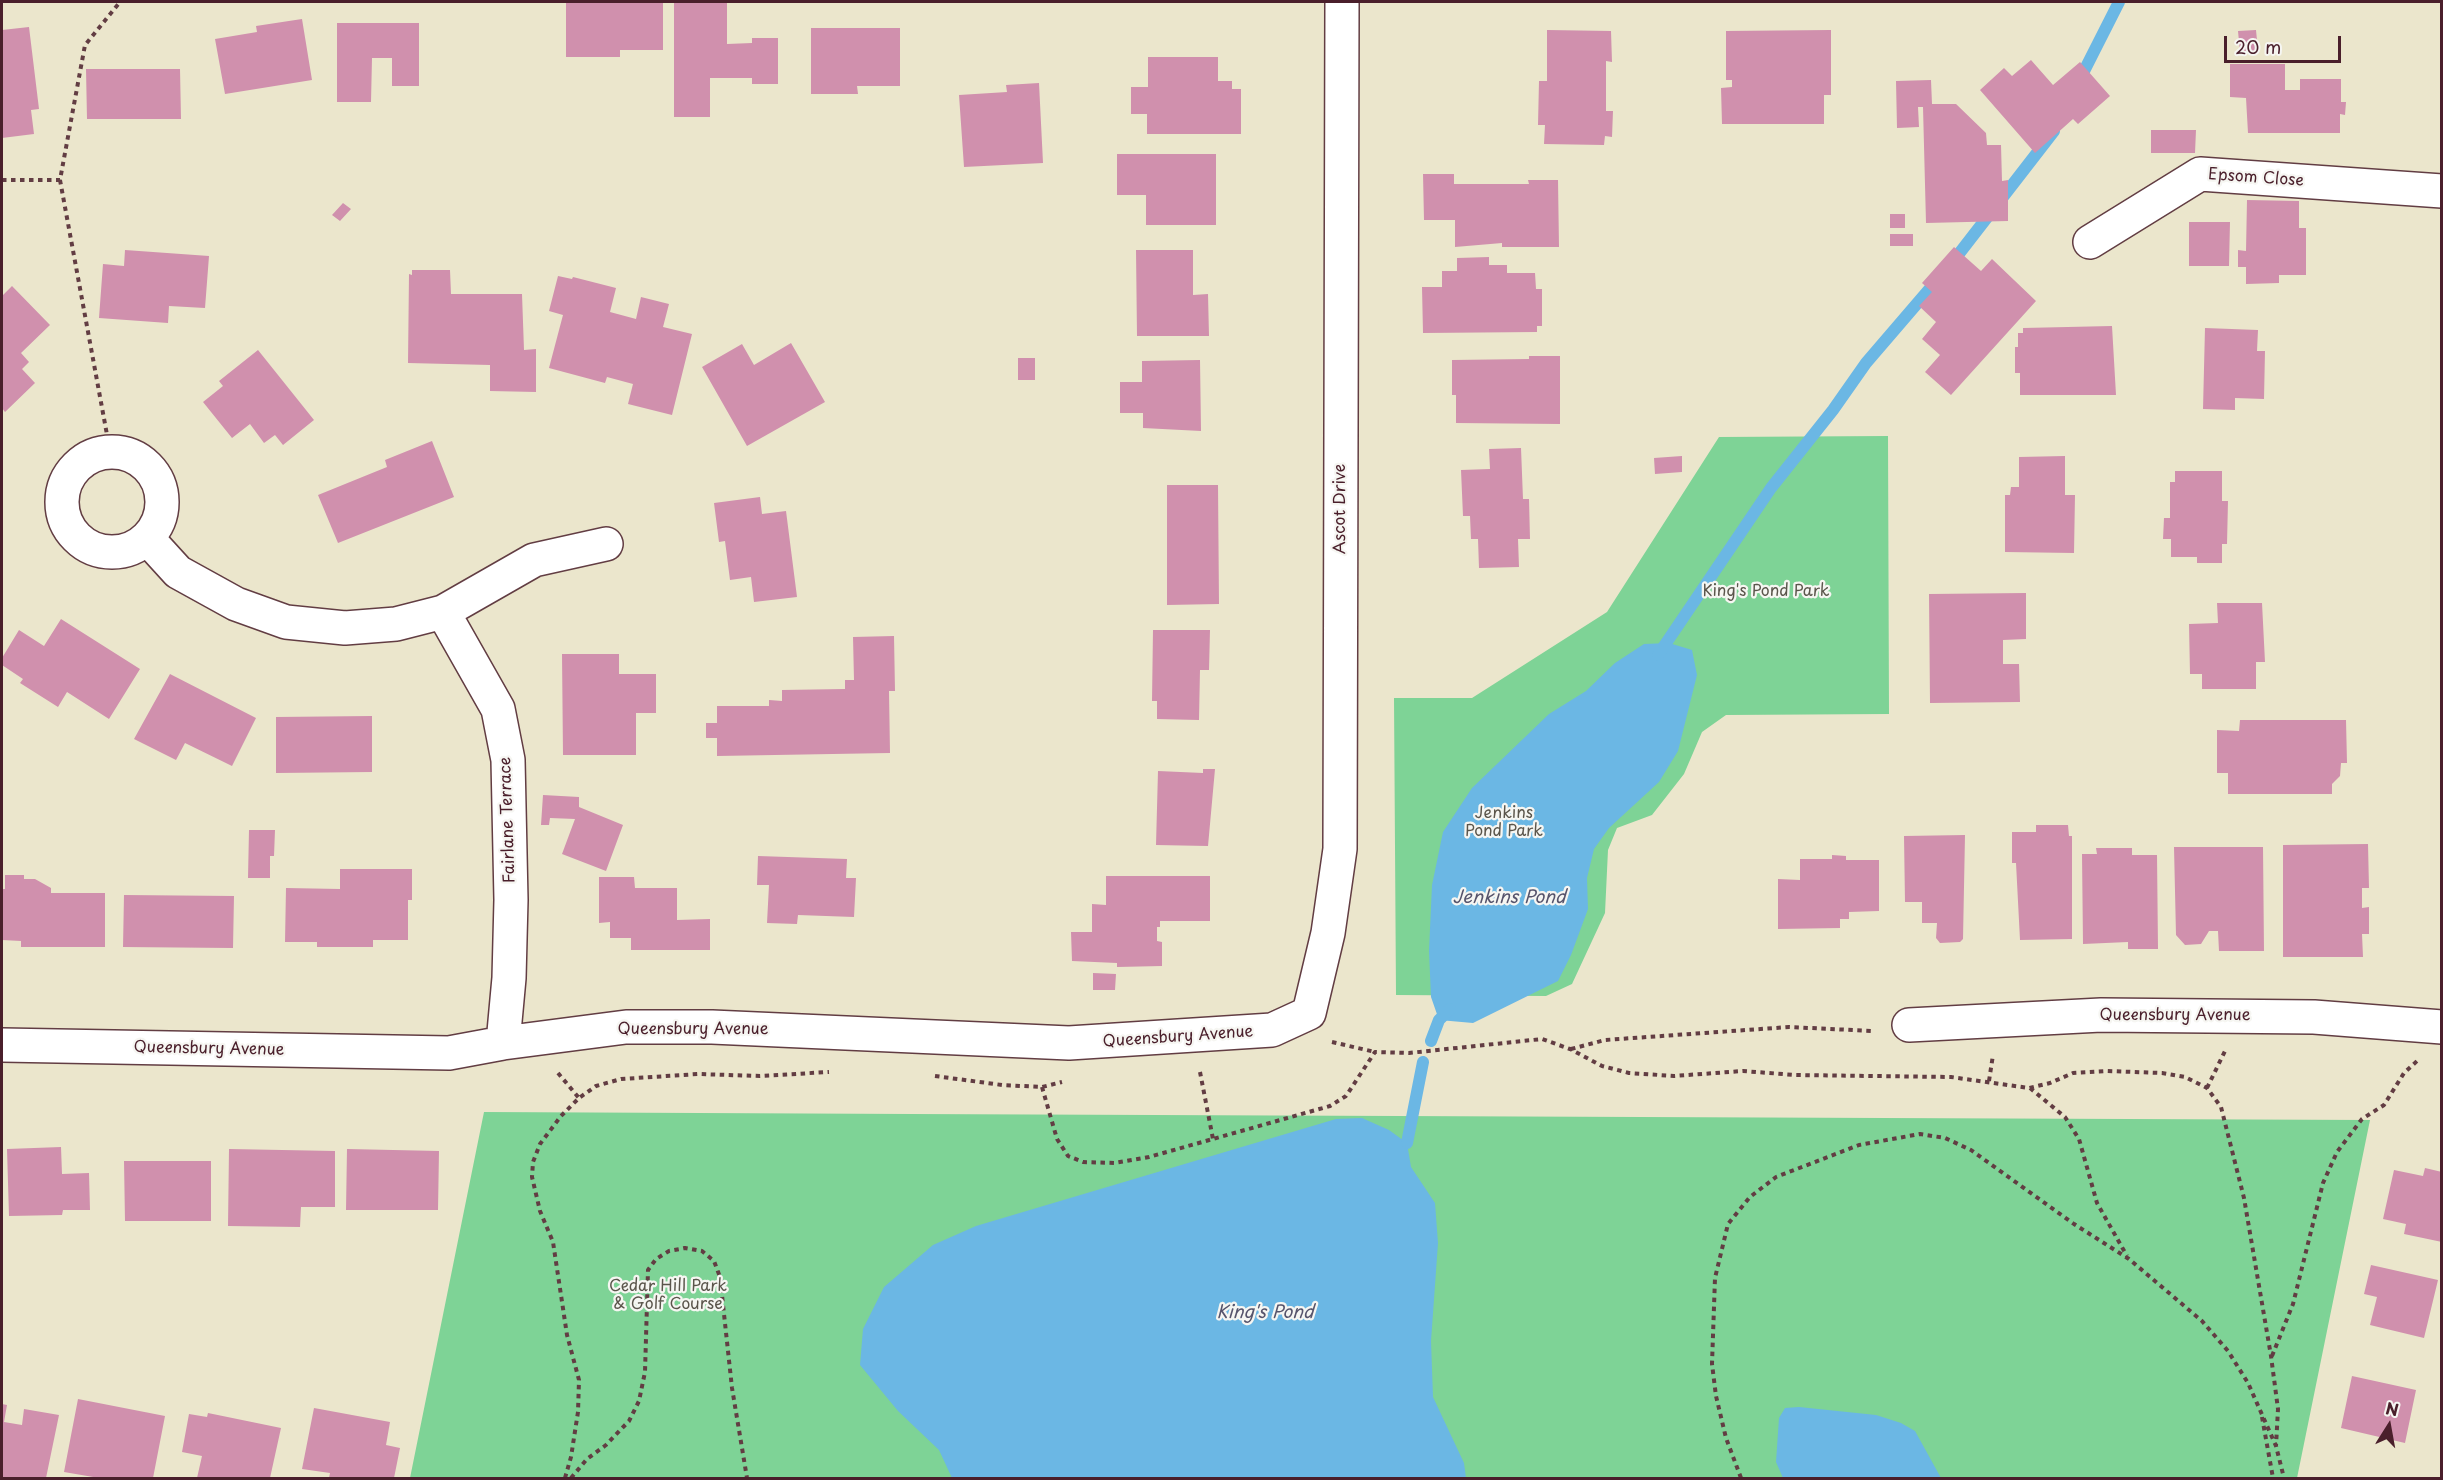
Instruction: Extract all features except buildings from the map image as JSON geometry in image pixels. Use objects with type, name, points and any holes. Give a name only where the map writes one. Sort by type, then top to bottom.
[{"type":"street","name":"Ascot Drive","points":[[1309,1013],[1328,933],[1340,849],[1342,2]]},
{"type":"street","name":"Epsom Close","points":[[2090,242],[2200,174],[2442,191]]},
{"type":"street","points":[[110,451],[134,456],[153,472],[162,494],[160,518],[147,538],[126,550],[102,551],[79,540],[65,521],[61,497],[69,474],[87,458],[110,451]]},
{"type":"street","points":[[147,538],[178,572],[236,604],[286,622],[345,628],[396,624],[443,612],[534,560],[606,544]]},
{"type":"street","name":"Fairlane Terrace","points":[[443,612],[498,709],[508,760],[511,911],[509,978],[503,1043]]},
{"type":"street","name":"Queensbury Avenue","points":[[2,1045],[449,1053],[503,1043],[626,1027],[712,1027],[1069,1043],[1195,1037],[1272,1030],[1309,1013]]},
{"type":"street","name":"Queensbury Avenue","points":[[1909,1025],[2101,1015],[2314,1017],[2442,1027]]},
{"type":"path","points":[[110,451],[60,180],[85,45],[120,2]]},
{"type":"path","points":[[2,180],[60,180]]},
{"type":"path","points":[[1570,1049],[1605,1040],[1729,1031],[1789,1027],[1869,1032],[1909,1025]]},
{"type":"path","points":[[1195,1037],[1213,1139]]},
{"type":"path","points":[[1042,1087],[1057,1139],[1068,1156],[1083,1162],[1114,1163],[1213,1139],[1329,1106],[1346,1096],[1375,1052],[1409,1053],[1542,1039],[1570,1049],[1602,1066],[1629,1074],[1674,1076],[1743,1071],[1795,1075],[1951,1077],[2029,1088],[2050,1083],[2073,1073],[2107,1071],[2162,1073],[2186,1077],[2207,1088],[2221,1107],[2244,1198],[2278,1409],[2276,1446]]},
{"type":"path","points":[[2271,1356],[2293,1304],[2323,1183],[2337,1152],[2362,1119],[2384,1105],[2404,1073],[2419,1060]]},
{"type":"path","points":[[565,1479],[578,1412],[579,1380],[567,1335],[553,1242],[532,1177],[532,1162],[540,1144],[561,1116],[579,1098],[596,1086],[621,1079],[688,1074],[760,1076],[831,1072]]},
{"type":"path","points":[[924,1074],[953,1080],[1042,1087],[1072,1079]]},
{"type":"path","points":[[2029,1088],[2065,1117],[2079,1138],[2097,1203],[2110,1230],[2129,1259]]},
{"type":"path","points":[[1741,1479],[1726,1438],[1716,1396],[1712,1321],[1715,1278],[1728,1224],[1750,1197],[1776,1177],[1859,1145],[1895,1136],[1920,1134],[1945,1138],[1971,1150],[2074,1224],[2129,1259],[2202,1321],[2228,1351],[2248,1383],[2276,1446],[2284,1479]]},
{"type":"path","points":[[571,1479],[587,1459],[606,1445],[629,1421],[639,1401],[645,1372],[648,1270],[656,1259],[669,1251],[685,1248],[702,1251],[714,1261],[720,1276],[732,1388],[747,1479]]},
{"type":"path","points":[[2261,1410],[2273,1479]]},
{"type":"green space","points":[[1888,436],[1889,714],[1726,715],[1702,732],[1684,774],[1652,815],[1617,828],[1608,850],[1605,913],[1572,984],[1546,996],[1396,995],[1394,698],[1472,698],[1607,612],[1719,437]]},
{"type":"green space","name":"Cedar Hill Park & Golf Course","points":[[484,1112],[2370,1120],[2297,1478],[410,1478]]},
{"type":"water","name":"Jenkins Pond","points":[[1669,643],[1692,650],[1697,675],[1678,751],[1659,782],[1609,828],[1594,849],[1587,878],[1588,909],[1571,955],[1558,981],[1473,1023],[1439,1020],[1431,997],[1429,951],[1432,885],[1443,832],[1472,788],[1549,714],[1586,691],[1615,663],[1644,644]]},
{"type":"water","name":"King's Pond","points":[[1362,1118],[1389,1130],[1407,1143],[1411,1167],[1435,1203],[1438,1243],[1431,1341],[1433,1397],[1464,1463],[1466,1478],[952,1478],[939,1450],[898,1411],[860,1365],[863,1329],[884,1287],[933,1245],[976,1226],[1336,1119]]},
{"type":"water","points":[[1799,1407],[1876,1415],[1901,1423],[1915,1431],[1941,1478],[1783,1478],[1776,1462],[1779,1418],[1785,1408]]},
{"type":"waterway","points":[[2079,81],[2119,2]]},
{"type":"waterway","points":[[1951,264],[2054,131]]},
{"type":"waterway","points":[[1658,655],[1771,488],[1833,410],[1866,363],[1939,278]]},
{"type":"waterway","points":[[1431,1041],[1439,1020],[1450,1009]]},
{"type":"waterway","points":[[1407,1143],[1423,1062]]},
{"type":"park label","name":"King's Pond Park","points":[[1766,592]]},
{"type":"park label","name":"Jenkins Pond Park","points":[[1504,823]]}]
